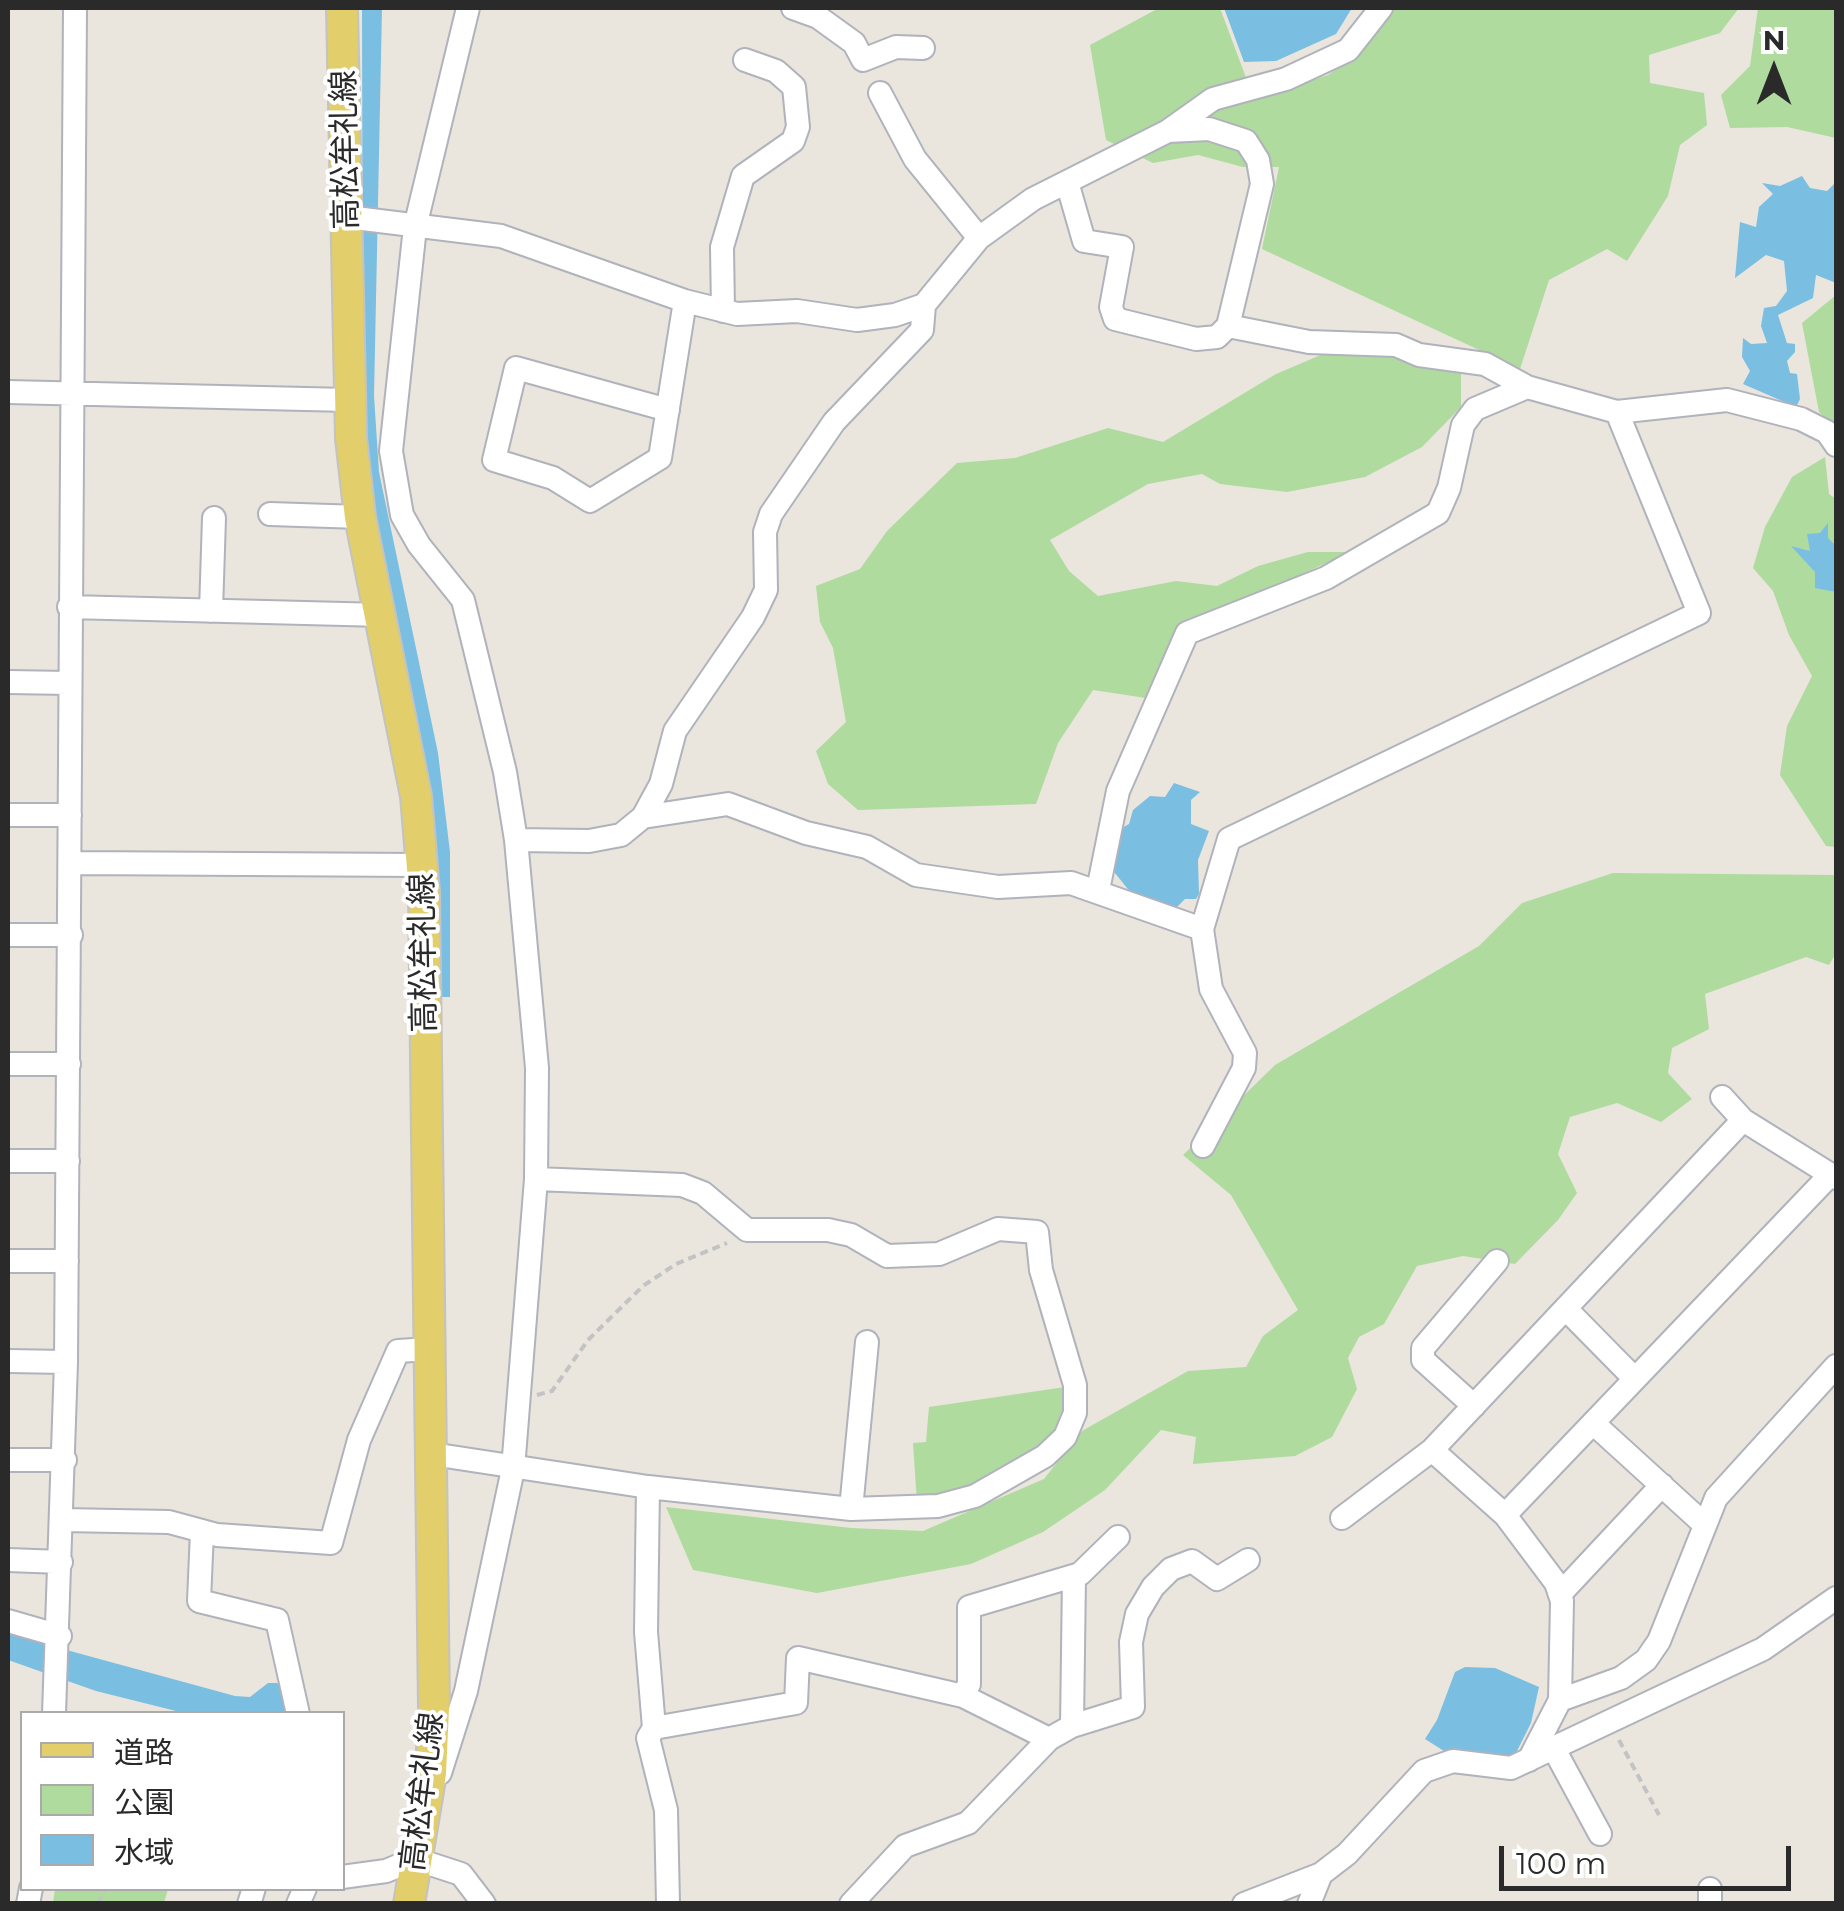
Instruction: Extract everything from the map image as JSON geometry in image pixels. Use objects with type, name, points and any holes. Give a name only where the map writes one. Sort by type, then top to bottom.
[{"type":"main road","name":"高松牟礼線","points":[[342,8],[348,400],[360,517],[383,615],[416,796],[422,865],[434,1708],[425,1804],[409,1904]]},
{"type":"street","points":[[54,1711],[63,1520],[70,1064],[70,394],[75,8]]},
{"type":"street","points":[[425,1804],[466,1691],[513,1469],[536,1179],[537,1068],[516,840],[505,772],[463,600],[419,545],[402,515],[391,451],[414,227],[468,8]]},
{"type":"street","points":[[793,8],[854,43],[863,60],[896,46],[923,48]]},
{"type":"street","points":[[347,218],[500,236],[684,302],[723,311],[797,311],[857,320],[895,315],[924,305],[980,238],[1034,199],[1168,130],[1213,99],[1286,79],[1348,50],[1381,8]]},
{"type":"street","points":[[723,311],[722,247],[744,176],[793,140],[798,127],[794,87],[776,72],[745,60]]},
{"type":"street","points":[[880,92],[915,159],[980,238]]},
{"type":"street","points":[[1066,182],[1084,241],[1122,247],[1112,307],[1115,318],[1196,339],[1216,338],[1228,326],[1262,184],[1258,160],[1246,141],[1228,135],[1209,129],[1168,130]]},
{"type":"street","points":[[668,410],[516,368],[494,460],[552,478],[590,500],[660,458],[668,410],[684,302]]},
{"type":"street","points":[[516,840],[605,838],[621,834],[643,817],[661,784],[675,730],[753,617],[766,590],[765,532],[771,514],[834,422],[922,330],[924,305]]},
{"type":"street","points":[[1228,326],[1309,342],[1396,345],[1419,354],[1485,364],[1527,387],[1618,412],[1728,400],[1801,420],[1827,432],[1836,445]]},
{"type":"street","points":[[1098,890],[1118,790],[1187,633],[1326,578],[1438,513],[1449,488],[1463,425],[1476,409],[1510,390],[1527,387]]},
{"type":"street","points":[[8,392],[348,400]]},
{"type":"street","points":[[1203,1146],[1244,1068],[1245,1052],[1211,989],[1202,929],[1229,839],[1699,614],[1618,412]]},
{"type":"street","points":[[270,514],[360,517]]},
{"type":"street","points":[[211,610],[214,518]]},
{"type":"street","points":[[69,607],[383,615]]},
{"type":"street","points":[[8,682],[69,683]]},
{"type":"street","points":[[643,817],[728,804],[806,833],[867,846],[916,875],[998,887],[1044,882],[1098,890],[1202,929]]},
{"type":"street","points":[[8,815],[70,816]]},
{"type":"street","points":[[70,863],[422,865]]},
{"type":"street","points":[[8,934],[71,934]]},
{"type":"street","points":[[8,1064],[70,1064]]},
{"type":"street","points":[[1505,1515],[1833,1176],[1743,1120],[1722,1097]]},
{"type":"street","points":[[1342,1518],[1432,1450],[1743,1120]]},
{"type":"street","points":[[8,1161],[68,1161]]},
{"type":"street","points":[[432,1454],[648,1487],[851,1509],[938,1506],[974,1496],[1045,1456],[1065,1437],[1075,1413],[1075,1385],[1041,1270],[1037,1232],[998,1229],[938,1254],[913,1258],[886,1256],[851,1235],[828,1230],[747,1230],[703,1193],[682,1184],[536,1179]]},
{"type":"street","points":[[8,1261],[67,1261]]},
{"type":"street","points":[[1474,1406],[1424,1360],[1423,1348],[1497,1261]]},
{"type":"street","points":[[1567,1310],[1636,1378]]},
{"type":"street","points":[[851,1509],[867,1342]]},
{"type":"street","points":[[63,1520],[169,1522],[202,1530],[330,1543],[359,1440],[398,1351],[429,1349]]},
{"type":"street","points":[[8,1361],[66,1362]]},
{"type":"street","points":[[1560,1700],[1621,1678],[1646,1660],[1659,1641],[1716,1498],[1836,1366]]},
{"type":"street","points":[[1594,1422],[1705,1525]]},
{"type":"street","points":[[1432,1450],[1505,1515],[1560,1594],[1560,1700],[1529,1760]]},
{"type":"street","points":[[8,1460],[64,1460]]},
{"type":"street","points":[[1560,1594],[1662,1485]]},
{"type":"street","points":[[648,1487],[646,1632],[654,1728],[648,1738],[666,1810],[668,1904]]},
{"type":"street","points":[[202,1530],[199,1601],[277,1620],[297,1711]]},
{"type":"street","points":[[963,1696],[969,1684],[969,1607],[1074,1576],[1118,1537]]},
{"type":"street","points":[[8,1560],[61,1562]]},
{"type":"street","points":[[851,1904],[905,1846],[968,1823],[1049,1739],[1072,1726],[1133,1707],[1131,1642],[1137,1614],[1152,1587],[1171,1568],[1192,1561],[1217,1579],[1248,1560]]},
{"type":"street","points":[[1072,1726],[1074,1576]]},
{"type":"street","points":[[1244,1904],[1321,1874],[1347,1854],[1424,1770],[1453,1760],[1511,1768],[1764,1649],[1836,1598]]},
{"type":"street","points":[[8,1622],[59,1640]]},
{"type":"street","points":[[654,1728],[796,1704],[798,1658],[963,1696],[1049,1739]]},
{"type":"street","points":[[1554,1749],[1600,1834]]},
{"type":"street","points":[[345,1877],[386,1871],[415,1859],[461,1874],[484,1904]]},
{"type":"street","points":[[1309,1904],[1321,1874]]},
{"type":"path","points":[[519,1402],[552,1390],[588,1340],[643,1286],[747,1230]]},
{"type":"path","points":[[1610,1724],[1658,1815]]},
{"type":"green space","points":[[1159,8],[1220,8],[1254,99],[1328,75],[1366,46],[1390,8],[1739,8],[1720,33],[1649,55],[1650,83],[1704,93],[1707,125],[1680,145],[1668,196],[1627,261],[1607,249],[1549,280],[1520,369],[1262,249],[1279,167],[1243,167],[1198,155],[1153,163],[1106,140],[1090,45]]},
{"type":"green space","points":[[1758,8],[1836,8],[1836,138],[1787,127],[1730,128],[1721,95],[1750,66]]},
{"type":"green space","points":[[1836,295],[1836,427],[1819,412],[1802,323]]},
{"type":"green space","points":[[1323,354],[1391,356],[1461,369],[1461,407],[1422,447],[1365,477],[1287,492],[1220,484],[1202,474],[1148,484],[1050,540],[1069,571],[1098,596],[1176,581],[1217,586],[1258,566],[1308,552],[1350,552],[1176,632],[1146,698],[1093,690],[1058,743],[1036,804],[858,810],[828,784],[816,751],[846,722],[833,648],[820,622],[816,586],[860,569],[887,531],[957,463],[1015,458],[1108,428],[1163,442],[1276,374]]},
{"type":"green space","points":[[1825,457],[1829,494],[1836,499],[1836,847],[1826,846],[1780,775],[1787,726],[1812,676],[1789,635],[1773,591],[1753,568],[1765,527],[1792,477]]},
{"type":"green space","points":[[1613,873],[1836,875],[1836,953],[1829,965],[1806,957],[1705,994],[1709,1029],[1672,1048],[1668,1073],[1692,1099],[1661,1122],[1617,1103],[1570,1117],[1558,1154],[1577,1193],[1558,1220],[1515,1264],[1463,1256],[1417,1266],[1384,1324],[1359,1337],[1348,1358],[1357,1389],[1332,1437],[1295,1456],[1193,1464],[1196,1437],[1161,1430],[1105,1490],[1043,1532],[971,1564],[817,1593],[693,1570],[666,1507],[851,1528],[923,1531],[1044,1479],[1082,1431],[1188,1371],[1246,1367],[1263,1336],[1298,1310],[1231,1195],[1183,1155],[1275,1065],[1479,946],[1522,903]]},
{"type":"green space","points":[[1072,1386],[1065,1437],[975,1496],[917,1503],[913,1443],[926,1442],[929,1407]]},
{"type":"green space","points":[[55,1891],[167,1891],[164,1903],[53,1903]]},
{"type":"water","points":[[362,8],[382,8],[374,396],[379,472],[438,753],[450,852],[450,997],[437,997],[363,472]]},
{"type":"water","points":[[1224,8],[1352,8],[1336,34],[1276,61],[1244,62]]},
{"type":"water","points":[[1802,176],[1810,188],[1827,191],[1836,182],[1836,283],[1816,275],[1813,298],[1778,315],[1787,343],[1795,344],[1795,352],[1787,361],[1790,373],[1797,374],[1800,399],[1796,407],[1743,384],[1750,371],[1742,357],[1743,338],[1751,344],[1767,343],[1761,326],[1764,308],[1776,306],[1787,291],[1784,261],[1766,255],[1735,278],[1740,222],[1756,227],[1759,207],[1773,194],[1762,183],[1780,186]]},
{"type":"water","points":[[1828,523],[1828,538],[1836,546],[1836,592],[1815,588],[1815,572],[1791,546],[1810,551],[1807,534],[1820,533]]},
{"type":"water","points":[[1174,783],[1200,792],[1191,800],[1191,824],[1209,831],[1198,860],[1199,894],[1177,907],[1131,893],[1111,868],[1120,829],[1129,824],[1133,810],[1150,796],[1165,797]]},
{"type":"water","points":[[8,1634],[235,1696],[250,1697],[268,1683],[277,1683],[285,1690],[291,1711],[176,1711],[96,1691],[8,1660]]},
{"type":"water","points":[[1465,1667],[1495,1668],[1539,1687],[1531,1723],[1517,1751],[1504,1758],[1475,1760],[1444,1751],[1425,1739],[1437,1720],[1455,1672]]}]
